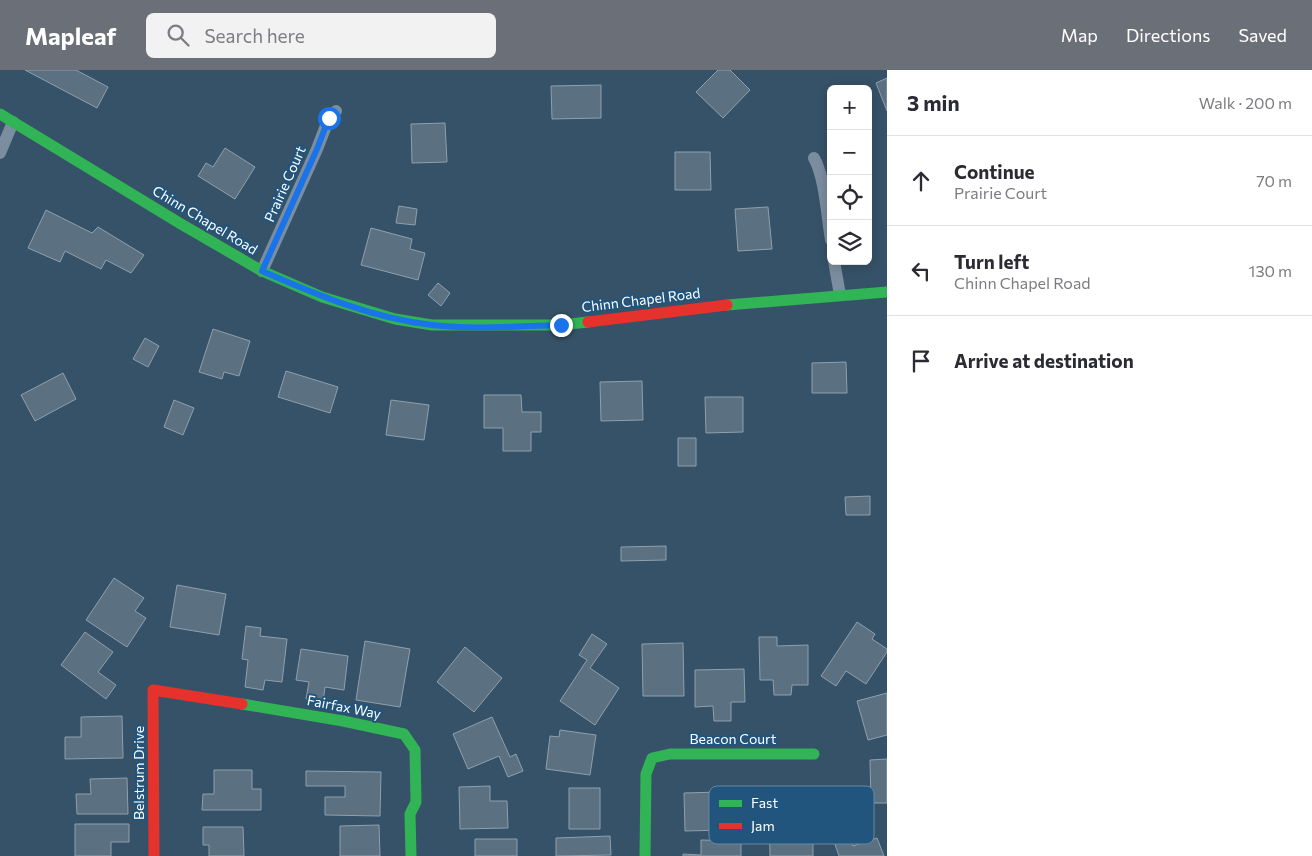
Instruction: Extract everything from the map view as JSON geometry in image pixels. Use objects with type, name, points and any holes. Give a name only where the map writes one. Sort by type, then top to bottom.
[{"type":"street","name":"Prairie Court","points":[[262,271],[329,118],[336,111]]},
{"type":"street","name":"Chinn Chapel Road","points":[[0,114],[262,271],[322,297],[395,319],[432,325],[561,325],[716,306],[887,292]]},
{"type":"street","points":[[0,153],[13,122]]},
{"type":"street","points":[[814,158],[821,181],[828,220]]},
{"type":"street","points":[[835,265],[840,295]]},
{"type":"street","name":"Belstrum Drive","points":[[153,690],[154,856]]},
{"type":"street","name":"Fairfax Way","points":[[153,690],[343,720],[404,734],[415,750],[416,802],[410,814],[411,856]]},
{"type":"street","name":"Beacon Court","points":[[645,856],[646,774],[652,758],[670,754],[814,754]]},
{"type":"building","points":[[25,70],[76,70],[108,87],[97,108]]},
{"type":"building","points":[[718,70],[730,70],[750,90],[723,118],[696,92]]},
{"type":"building","points":[[887,78],[887,111],[876,83]]},
{"type":"building","points":[[601,85],[601,118],[552,119],[551,86]]},
{"type":"building","points":[[445,123],[447,162],[412,163],[411,124]]},
{"type":"building","points":[[225,148],[255,167],[235,199],[198,176],[206,163],[213,167]]},
{"type":"building","points":[[675,152],[710,152],[711,190],[675,190]]},
{"type":"building","points":[[399,206],[417,209],[415,225],[396,223]]},
{"type":"building","points":[[768,207],[772,249],[738,251],[735,209]]},
{"type":"building","points":[[46,210],[92,233],[98,227],[144,255],[131,273],[106,260],[101,269],[65,251],[60,262],[28,248]]},
{"type":"building","points":[[371,228],[412,239],[410,249],[425,253],[418,280],[361,265]]},
{"type":"building","points":[[438,283],[450,293],[441,306],[428,295]]},
{"type":"building","points":[[213,329],[250,341],[239,376],[224,372],[222,379],[199,372]]},
{"type":"building","points":[[145,338],[159,346],[148,367],[133,359]]},
{"type":"building","points":[[846,362],[847,393],[812,393],[812,363]]},
{"type":"building","points":[[286,371],[338,387],[330,413],[278,397]]},
{"type":"building","points":[[63,373],[76,399],[35,421],[21,395]]},
{"type":"building","points":[[642,381],[643,420],[601,421],[600,382]]},
{"type":"building","points":[[484,395],[521,395],[522,412],[541,412],[541,432],[531,432],[531,451],[503,451],[503,428],[484,428]]},
{"type":"building","points":[[705,397],[743,397],[743,432],[706,433]]},
{"type":"building","points":[[174,400],[194,408],[183,435],[164,427]]},
{"type":"building","points":[[391,400],[429,405],[424,440],[386,435]]},
{"type":"building","points":[[678,438],[696,438],[696,466],[678,466]]},
{"type":"building","points":[[870,496],[870,515],[846,515],[845,497]]},
{"type":"building","points":[[666,546],[666,560],[621,561],[621,547]]},
{"type":"building","points":[[114,578],[144,598],[135,611],[146,618],[127,647],[86,620]]},
{"type":"building","points":[[177,585],[226,594],[219,635],[170,627]]},
{"type":"building","points":[[857,622],[875,634],[872,639],[887,649],[887,652],[866,684],[846,671],[836,686],[821,676]]},
{"type":"building","points":[[246,626],[261,628],[260,636],[287,639],[282,682],[265,680],[263,690],[245,687],[248,660],[242,659]]},
{"type":"building","points":[[85,632],[113,652],[98,672],[116,685],[106,699],[61,665]]},
{"type":"building","points":[[592,634],[607,644],[590,668],[619,688],[595,725],[560,701],[587,660],[579,655]]},
{"type":"building","points":[[759,637],[777,637],[777,646],[808,645],[808,685],[792,685],[791,695],[774,695],[773,680],[760,680]]},
{"type":"building","points":[[365,641],[410,649],[400,707],[356,700]]},
{"type":"building","points":[[683,643],[684,696],[643,696],[642,644]]},
{"type":"building","points":[[465,647],[502,678],[474,712],[437,682]]},
{"type":"building","points":[[301,649],[348,656],[344,690],[325,687],[323,702],[306,699],[309,682],[296,680]]},
{"type":"building","points":[[744,669],[745,702],[731,702],[731,721],[714,721],[713,706],[695,707],[695,670]]},
{"type":"building","points":[[887,693],[887,735],[868,740],[857,701]]},
{"type":"building","points":[[122,716],[123,758],[65,759],[65,737],[81,737],[81,717]]},
{"type":"building","points":[[492,717],[510,757],[516,754],[523,771],[508,777],[499,756],[468,769],[453,734]]},
{"type":"building","points":[[560,730],[596,735],[590,775],[546,769],[550,736],[559,737]]},
{"type":"building","points":[[887,759],[887,803],[874,803],[874,786],[871,786],[870,760]]},
{"type":"building","points":[[214,770],[252,770],[252,789],[261,789],[261,810],[202,810],[203,794],[214,794]]},
{"type":"building","points":[[306,771],[381,772],[380,816],[325,815],[325,797],[345,797],[345,786],[306,786]]},
{"type":"building","points":[[127,778],[128,814],[77,814],[76,794],[91,794],[90,779]]},
{"type":"building","points":[[490,786],[490,801],[507,801],[508,828],[460,829],[459,787]]},
{"type":"building","points":[[569,788],[600,788],[600,829],[569,829]]},
{"type":"building","points":[[709,792],[709,830],[685,831],[684,793]]},
{"type":"building","points":[[75,824],[129,824],[129,842],[111,842],[111,856],[75,856]]},
{"type":"building","points":[[379,825],[380,856],[340,856],[340,826]]},
{"type":"building","points":[[203,827],[243,827],[244,856],[209,856],[209,845],[203,845]]},
{"type":"building","points":[[610,836],[611,855],[556,856],[556,838]]},
{"type":"building","points":[[877,838],[884,856],[839,856],[835,844],[852,844],[853,846],[874,844],[874,839]]},
{"type":"building","points":[[475,839],[517,839],[517,856],[475,856]]},
{"type":"building","points":[[701,840],[709,840],[709,844],[741,844],[741,856],[683,856],[683,854],[701,855]]},
{"type":"building","points":[[770,844],[813,844],[813,856],[770,856]]},
{"type":"traffic: fast","points":[[0,114],[262,271],[322,297],[395,319],[432,325],[561,325],[588,322]]},
{"type":"traffic: fast","points":[[727,305],[887,292]]},
{"type":"traffic: fast","points":[[242,704],[343,721],[404,734],[415,750],[416,802],[410,814],[411,856]]},
{"type":"traffic: fast","points":[[645,856],[646,774],[652,758],[670,754],[814,754]]},
{"type":"traffic: jam","points":[[588,322],[727,305]]},
{"type":"traffic: jam","points":[[154,856],[153,690],[242,704]]},
{"type":"route","points":[[329,118],[262,271],[322,297],[395,319],[432,325],[561,325]]}]
